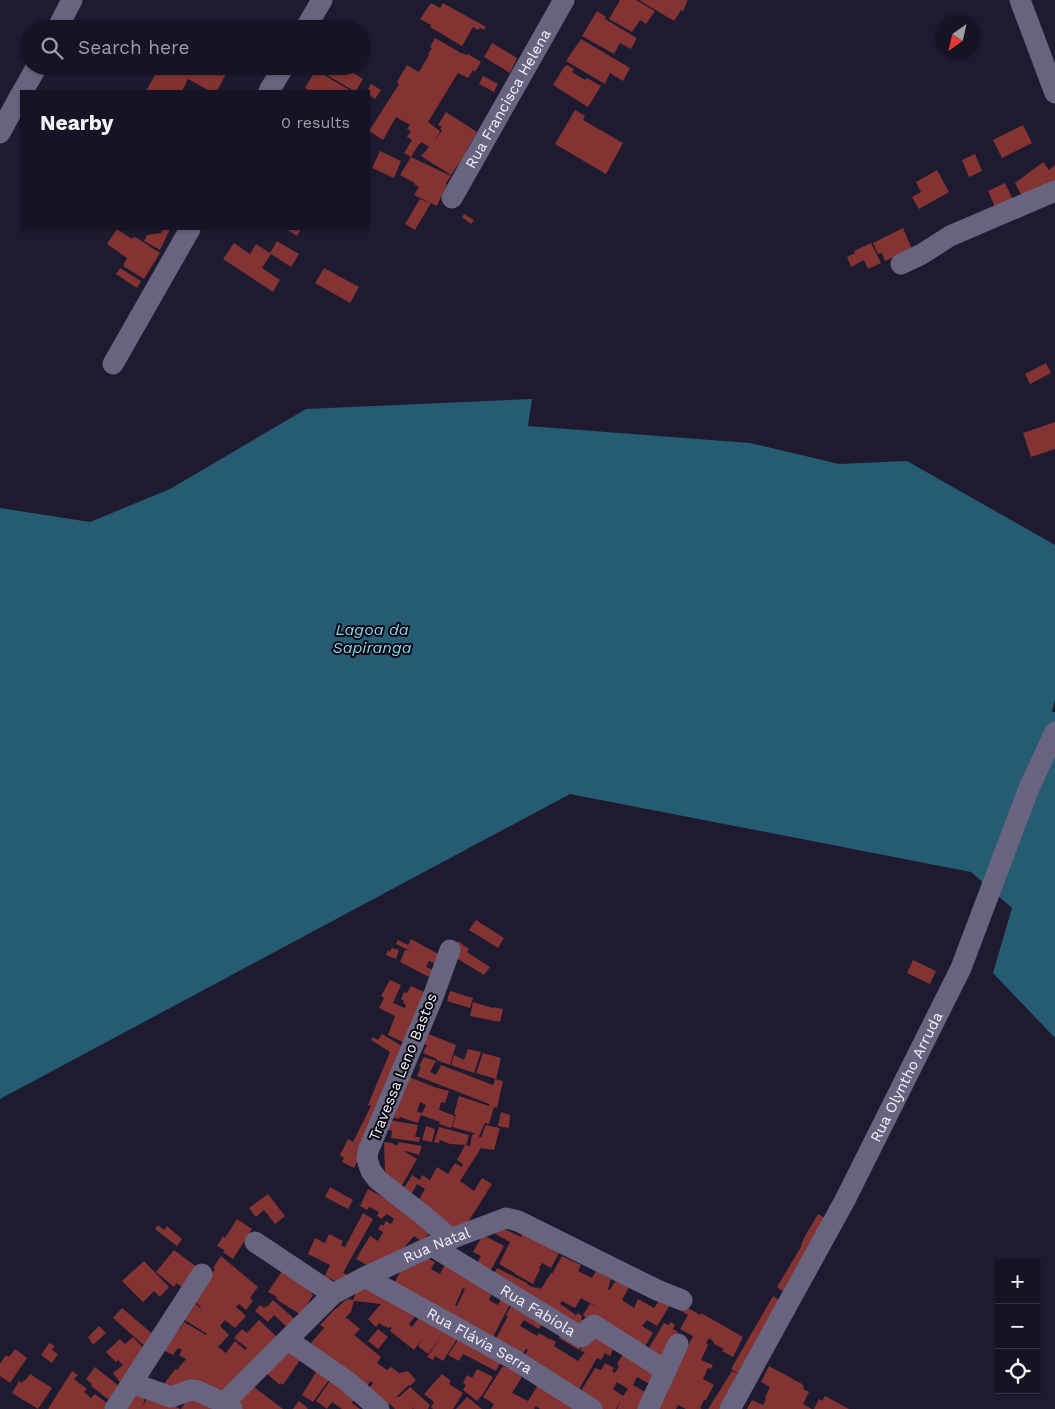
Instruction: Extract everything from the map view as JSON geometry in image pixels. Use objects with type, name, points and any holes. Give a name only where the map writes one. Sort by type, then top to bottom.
[{"type":"street","points":[[62,20],[72,0]]},
{"type":"street","points":[[310,20],[322,0]]},
{"type":"street","name":"Rua Francisca Helena","points":[[452,198],[564,0]]},
{"type":"street","points":[[1020,0],[1055,93]]},
{"type":"street","points":[[24,90],[32,75]]},
{"type":"street","points":[[271,90],[279,75]]},
{"type":"street","points":[[0,133],[20,97]]},
{"type":"street","points":[[901,264],[922,254],[950,236],[1055,191]]},
{"type":"street","points":[[113,364],[189,230]]},
{"type":"street","name":"Rua Olyntho Arruda","points":[[730,1409],[844,1200],[961,968],[1030,788],[1055,732]]},
{"type":"street","name":"Travessa Leno Bastos","points":[[441,1242],[423,1215],[378,1180],[371,1171],[367,1159],[368,1151],[433,997],[450,950]]},
{"type":"street","name":"Rua Natal","points":[[228,1406],[333,1294],[441,1242],[506,1218],[518,1221],[656,1290],[682,1300]]},
{"type":"street","points":[[255,1242],[333,1294]]},
{"type":"street","name":"Rua Fabíola","points":[[441,1242],[582,1337],[594,1325],[666,1371]]},
{"type":"street","points":[[115,1409],[202,1274]]},
{"type":"street","name":"Rua Flávia Serra","points":[[365,1277],[515,1360],[592,1409]]},
{"type":"street","points":[[288,1340],[347,1380],[379,1409]]},
{"type":"street","points":[[648,1409],[678,1344]]},
{"type":"street","points":[[132,1383],[171,1398],[191,1390],[198,1391],[228,1406]]},
{"type":"water","name":"Lagoa da Sapiranga","points":[[532,399],[528,426],[750,443],[839,464],[907,461],[1055,545],[1055,699],[1052,712],[1055,712],[1055,1038],[993,973],[1012,908],[971,872],[570,794],[0,1099],[0,508],[90,522],[170,489],[306,409]]},
{"type":"building","points":[[620,0],[636,0],[655,11],[646,24],[640,20],[632,32],[609,19]]},
{"type":"building","points":[[639,0],[688,0],[683,11],[681,10],[674,21]]},
{"type":"building","points":[[431,3],[440,8],[443,3],[486,27],[484,30],[480,28],[478,30],[473,27],[462,46],[420,19]]},
{"type":"building","points":[[597,11],[606,17],[605,19],[637,38],[631,49],[620,43],[614,54],[582,36]]},
{"type":"building","points":[[435,38],[481,62],[475,72],[473,70],[468,78],[458,73],[428,122],[440,131],[435,141],[442,130],[440,129],[442,127],[438,125],[446,112],[477,132],[467,152],[451,175],[421,156],[429,147],[421,142],[411,157],[404,153],[412,140],[407,137],[411,131],[407,129],[410,125],[396,117],[383,140],[370,132],[399,84],[397,82],[407,65],[419,72],[429,55],[432,48],[430,47]]},
{"type":"building","points":[[581,39],[630,68],[623,81],[610,73],[605,84],[566,61]]},
{"type":"building","points":[[492,43],[517,58],[510,73],[484,57]]},
{"type":"building","points":[[567,65],[574,69],[572,72],[585,80],[587,78],[601,86],[588,107],[553,85]]},
{"type":"building","points":[[155,75],[225,75],[218,90],[208,90],[188,79],[182,90],[147,90]]},
{"type":"building","points":[[313,75],[324,75],[349,90],[308,90],[305,88]]},
{"type":"building","points":[[327,75],[357,75],[363,79],[357,90],[352,90]]},
{"type":"building","points":[[483,76],[498,84],[494,92],[479,84]]},
{"type":"building","points":[[371,84],[381,90],[375,99],[370,96],[370,90],[368,90]]},
{"type":"building","points":[[575,110],[585,116],[583,120],[623,143],[606,174],[555,144]]},
{"type":"building","points":[[1023,125],[1032,143],[1002,158],[993,140]]},
{"type":"building","points":[[380,151],[401,161],[394,178],[372,168]]},
{"type":"building","points":[[975,154],[982,171],[969,177],[962,160]]},
{"type":"building","points":[[411,157],[451,176],[446,183],[437,206],[414,195],[419,187],[400,175]]},
{"type":"building","points":[[1043,162],[1049,170],[1055,165],[1053,188],[1048,182],[1024,200],[1015,183]]},
{"type":"building","points":[[937,170],[949,192],[919,209],[912,197],[921,192],[916,182]]},
{"type":"building","points":[[1005,183],[1016,206],[998,214],[988,191]]},
{"type":"building","points":[[420,199],[431,203],[415,230],[405,224]]},
{"type":"building","points":[[464,214],[474,220],[471,224],[462,217]]},
{"type":"building","points":[[903,228],[912,249],[885,261],[882,253],[878,254],[873,243]]},
{"type":"building","points":[[116,230],[118,230],[132,239],[134,237],[137,238],[160,253],[144,279],[123,266],[127,258],[107,244]]},
{"type":"building","points":[[162,230],[170,230],[160,250],[144,241],[147,235],[161,233]]},
{"type":"building","points":[[288,230],[300,230],[297,236]]},
{"type":"building","points":[[277,241],[299,254],[291,267],[271,254],[262,268],[280,280],[273,292],[223,259],[234,243],[250,254],[256,244],[270,253]]},
{"type":"building","points":[[871,243],[881,263],[868,269],[864,260],[851,267],[847,257],[855,253],[854,251]]},
{"type":"building","points":[[120,268],[141,281],[137,288],[116,274]]},
{"type":"building","points":[[324,268],[359,287],[350,303],[315,283]]},
{"type":"building","points":[[1046,363],[1051,373],[1030,384],[1025,374]]},
{"type":"building","points":[[1055,422],[1055,449],[1031,457],[1023,433]]},
{"type":"building","points":[[476,920],[504,938],[498,948],[469,930]]},
{"type":"building","points":[[411,939],[440,955],[435,964],[429,961],[426,967],[436,971],[433,979],[400,962],[405,950],[410,951],[396,944],[398,940],[408,945]]},
{"type":"building","points":[[458,941],[469,949],[467,952],[490,967],[484,975],[453,956]]},
{"type":"building","points":[[392,948],[399,950],[396,959],[386,955],[388,950],[390,952]]},
{"type":"building","points":[[913,960],[936,971],[930,984],[907,973]]},
{"type":"building","points":[[390,980],[401,985],[393,1003],[405,1008],[406,1005],[401,999],[404,992],[407,993],[411,986],[429,994],[409,1045],[388,1035],[395,1016],[379,1008],[384,998],[381,996]]},
{"type":"building","points":[[450,991],[473,998],[470,1008],[447,1001]]},
{"type":"building","points":[[473,1002],[503,1009],[500,1022],[470,1016]]},
{"type":"building","points":[[426,1033],[456,1045],[450,1065],[423,1053],[427,1045],[421,1043]]},
{"type":"building","points":[[382,1034],[405,1048],[381,1110],[374,1108],[382,1112],[354,1168],[342,1162],[344,1158],[340,1155],[348,1139],[353,1142],[371,1106],[368,1105],[390,1052],[371,1040],[373,1037],[378,1040]]},
{"type":"building","points":[[468,1049],[481,1052],[474,1073],[451,1065],[454,1055],[464,1060]]},
{"type":"building","points":[[483,1053],[501,1058],[496,1079],[476,1073]]},
{"type":"building","points":[[424,1057],[436,1061],[430,1072],[436,1075],[441,1065],[493,1085],[495,1079],[503,1081],[497,1108],[494,1107],[489,1124],[485,1123],[479,1136],[481,1137],[486,1125],[500,1128],[494,1150],[481,1148],[460,1181],[474,1191],[482,1178],[492,1184],[463,1230],[458,1231],[417,1203],[425,1189],[417,1184],[412,1193],[404,1188],[412,1175],[420,1180],[422,1175],[430,1180],[437,1167],[448,1174],[455,1163],[462,1167],[463,1164],[457,1160],[465,1145],[470,1146],[474,1133],[452,1127],[459,1096],[489,1106],[489,1104],[417,1076],[421,1067],[419,1066]]},
{"type":"building","points":[[407,1076],[449,1091],[445,1103],[441,1102],[439,1110],[455,1116],[451,1128],[421,1115],[418,1123],[400,1117],[399,1119],[391,1117]],"holes":[[[420,1102],[426,1105],[422,1113],[417,1112]]]},
{"type":"building","points":[[501,1112],[510,1115],[509,1128],[498,1126]]},
{"type":"building","points":[[389,1120],[418,1125],[415,1137],[420,1137],[419,1142],[391,1138],[392,1131],[387,1129]]},
{"type":"building","points":[[426,1126],[435,1129],[432,1142],[422,1140]]},
{"type":"building","points":[[439,1127],[469,1135],[466,1145],[450,1144],[440,1140],[439,1143],[434,1142]]},
{"type":"building","points":[[384,1142],[397,1146],[399,1142],[422,1146],[419,1155],[405,1152],[417,1159],[401,1187],[385,1172]]},
{"type":"building","points":[[330,1187],[353,1200],[348,1209],[325,1197]]},
{"type":"building","points":[[368,1189],[387,1199],[431,1232],[421,1241],[414,1236],[401,1251],[367,1265],[356,1259],[370,1236],[378,1241],[383,1232],[378,1229],[381,1224],[383,1226],[386,1221],[391,1224],[394,1219],[387,1214],[382,1219],[377,1216],[379,1212],[369,1207],[367,1210],[360,1206]]},
{"type":"building","points":[[268,1194],[285,1216],[275,1224],[264,1210],[256,1217],[249,1208]]},
{"type":"building","points":[[363,1213],[373,1219],[343,1273],[347,1275],[341,1284],[325,1276],[330,1265],[308,1254],[315,1238],[325,1243],[329,1234],[343,1241],[341,1245],[345,1247]]},
{"type":"building","points":[[818,1214],[825,1218],[783,1291],[777,1287]]},
{"type":"building","points":[[237,1219],[252,1229],[233,1259],[223,1252],[225,1250],[217,1246],[223,1236],[225,1238]]},
{"type":"building","points":[[158,1225],[164,1230],[167,1226],[182,1239],[177,1246],[155,1229]]},
{"type":"building","points":[[498,1226],[521,1237],[522,1233],[559,1253],[551,1268],[542,1263],[533,1284],[499,1264],[510,1242],[490,1231]]},
{"type":"building","points":[[483,1235],[504,1246],[487,1277],[473,1270],[481,1256],[473,1252]]},
{"type":"building","points":[[174,1250],[202,1271],[188,1291],[176,1283],[174,1287],[156,1272]]},
{"type":"building","points":[[221,1256],[258,1287],[250,1298],[253,1301],[246,1310],[239,1304],[236,1307],[246,1316],[235,1328],[225,1320],[220,1326],[229,1335],[218,1347],[226,1353],[235,1341],[245,1350],[247,1348],[234,1338],[242,1329],[247,1333],[259,1320],[278,1338],[227,1396],[212,1394],[197,1380],[190,1388],[182,1382],[172,1394],[162,1387],[175,1369],[177,1370],[186,1359],[179,1355],[182,1350],[178,1348],[173,1355],[161,1349],[173,1325],[180,1329],[184,1322],[207,1334],[180,1317],[192,1300],[201,1307],[192,1299],[209,1278]]},
{"type":"building","points":[[562,1256],[581,1265],[578,1271],[592,1278],[596,1271],[611,1279],[608,1289],[610,1290],[620,1273],[633,1280],[622,1300],[634,1308],[638,1299],[654,1308],[660,1299],[683,1305],[743,1337],[733,1357],[722,1351],[724,1349],[714,1344],[709,1338],[706,1343],[708,1345],[701,1360],[713,1365],[711,1369],[708,1368],[703,1379],[714,1385],[700,1408],[702,1409],[686,1409],[678,1405],[676,1409],[651,1409],[693,1336],[680,1329],[688,1315],[670,1305],[657,1326],[647,1320],[642,1326],[653,1333],[641,1353],[568,1326],[491,1280],[497,1268],[532,1287],[541,1289]],"holes":[[[581,1298],[597,1307],[590,1304],[583,1315],[586,1318],[584,1321],[578,1313],[576,1315],[560,1304],[562,1301],[575,1308]]]},
{"type":"building","points":[[427,1258],[435,1262],[431,1269],[440,1274],[446,1263],[494,1289],[489,1300],[498,1305],[501,1299],[510,1304],[491,1341],[394,1283],[406,1262]],"holes":[[[463,1288],[465,1289],[457,1306],[455,1305]]]},
{"type":"building","points":[[144,1261],[169,1287],[160,1297],[154,1291],[143,1302],[122,1281]]},
{"type":"building","points":[[284,1268],[314,1288],[311,1293],[313,1295],[301,1315],[268,1292]]},
{"type":"building","points":[[363,1289],[378,1290],[418,1312],[409,1324],[412,1327],[422,1313],[503,1357],[496,1371],[463,1354],[459,1361],[448,1355],[459,1336],[443,1361],[435,1356],[433,1360],[427,1357],[442,1335],[428,1354],[418,1346],[424,1337],[414,1350],[390,1331],[392,1328],[385,1327],[379,1323],[376,1327],[368,1319],[381,1304],[354,1301],[351,1312],[345,1318],[360,1329],[354,1335],[381,1357],[377,1363],[387,1370],[391,1367],[399,1373],[408,1371],[416,1380],[396,1397],[399,1397],[410,1387],[430,1405],[428,1409],[414,1409],[411,1406],[413,1409],[395,1409],[390,1404],[386,1407],[368,1389],[373,1383],[371,1381],[365,1388],[311,1343],[324,1328],[320,1325],[335,1309],[348,1299],[353,1300],[354,1292]]},
{"type":"building","points":[[773,1296],[779,1300],[739,1374],[731,1369]]},
{"type":"building","points":[[273,1300],[298,1322],[288,1328],[274,1315],[268,1322],[255,1311],[260,1305],[264,1308],[267,1307]]},
{"type":"building","points":[[511,1306],[546,1318],[539,1329],[524,1320],[520,1326],[537,1336],[539,1333],[556,1342],[554,1346],[578,1361],[585,1352],[580,1351],[591,1329],[617,1341],[610,1356],[605,1353],[601,1360],[597,1358],[577,1393],[525,1355],[528,1350],[526,1349],[520,1358],[494,1342],[508,1316],[506,1315]]},
{"type":"building","points":[[122,1308],[155,1336],[149,1350],[113,1318]]},
{"type":"building","points":[[671,1322],[675,1325],[673,1329],[678,1332],[662,1359],[647,1351],[664,1323],[669,1325]]},
{"type":"building","points":[[99,1326],[106,1333],[93,1345],[88,1337]]},
{"type":"building","points":[[378,1329],[388,1337],[378,1349],[368,1341]]},
{"type":"building","points":[[564,1330],[584,1340],[579,1350],[559,1338]]},
{"type":"building","points":[[133,1337],[147,1352],[124,1388],[113,1373],[123,1365],[118,1360],[116,1362],[106,1352],[120,1339],[125,1344]]},
{"type":"building","points":[[49,1343],[55,1346],[52,1350],[58,1354],[52,1363],[41,1355]]},
{"type":"building","points":[[288,1348],[302,1357],[283,1385],[281,1383],[280,1385],[266,1373]]},
{"type":"building","points":[[15,1349],[27,1358],[10,1383],[0,1376],[0,1364],[6,1355],[9,1357]]},
{"type":"building","points":[[625,1351],[660,1371],[653,1386],[637,1377],[633,1385],[649,1394],[643,1409],[617,1409],[621,1399],[616,1409],[599,1409],[579,1394],[595,1368],[601,1370],[605,1363],[614,1368],[612,1371],[615,1373],[619,1366],[617,1364]],"holes":[[[617,1382],[628,1389],[623,1396],[613,1389]]]},
{"type":"building","points":[[509,1365],[522,1377],[512,1393],[528,1401],[538,1385],[572,1409],[540,1409],[536,1406],[534,1409],[491,1409],[494,1404],[483,1397],[503,1366],[507,1368]]},
{"type":"building","points":[[769,1366],[804,1386],[803,1389],[809,1392],[803,1404],[812,1409],[747,1409],[752,1400],[763,1405],[770,1387],[761,1382]]},
{"type":"building","points":[[95,1367],[120,1387],[109,1400],[91,1386],[92,1384],[86,1379]]},
{"type":"building","points":[[477,1369],[493,1377],[477,1401],[463,1390],[466,1385],[463,1383],[467,1375],[472,1378]]},
{"type":"building","points":[[72,1371],[78,1375],[74,1379],[87,1389],[84,1392],[91,1398],[95,1394],[112,1407],[111,1409],[48,1409]]},
{"type":"building","points":[[732,1371],[738,1374],[723,1402],[725,1404],[722,1409],[708,1409]]},
{"type":"building","points":[[316,1372],[329,1380],[313,1402],[302,1395]]},
{"type":"building","points":[[30,1374],[52,1388],[38,1409],[12,1393],[19,1381],[22,1383]]},
{"type":"building","points":[[442,1374],[451,1381],[449,1384],[463,1393],[453,1409],[433,1409],[431,1407],[434,1402],[424,1394]]},
{"type":"building","points":[[332,1378],[357,1396],[352,1403],[360,1409],[342,1409],[332,1402],[327,1409],[316,1401]]},
{"type":"building","points":[[254,1387],[283,1409],[241,1409],[233,1403]]},
{"type":"building","points":[[146,1393],[143,1406],[149,1394],[169,1402],[180,1409],[119,1409],[130,1395]]},
{"type":"building","points":[[190,1395],[212,1409],[181,1409]]},
{"type":"building","points":[[825,1396],[849,1409],[814,1409],[819,1399],[822,1401]]},
{"type":"building","points":[[467,1397],[482,1409],[456,1409]]},
{"type":"building","points":[[299,1401],[308,1408],[293,1409]]}]
